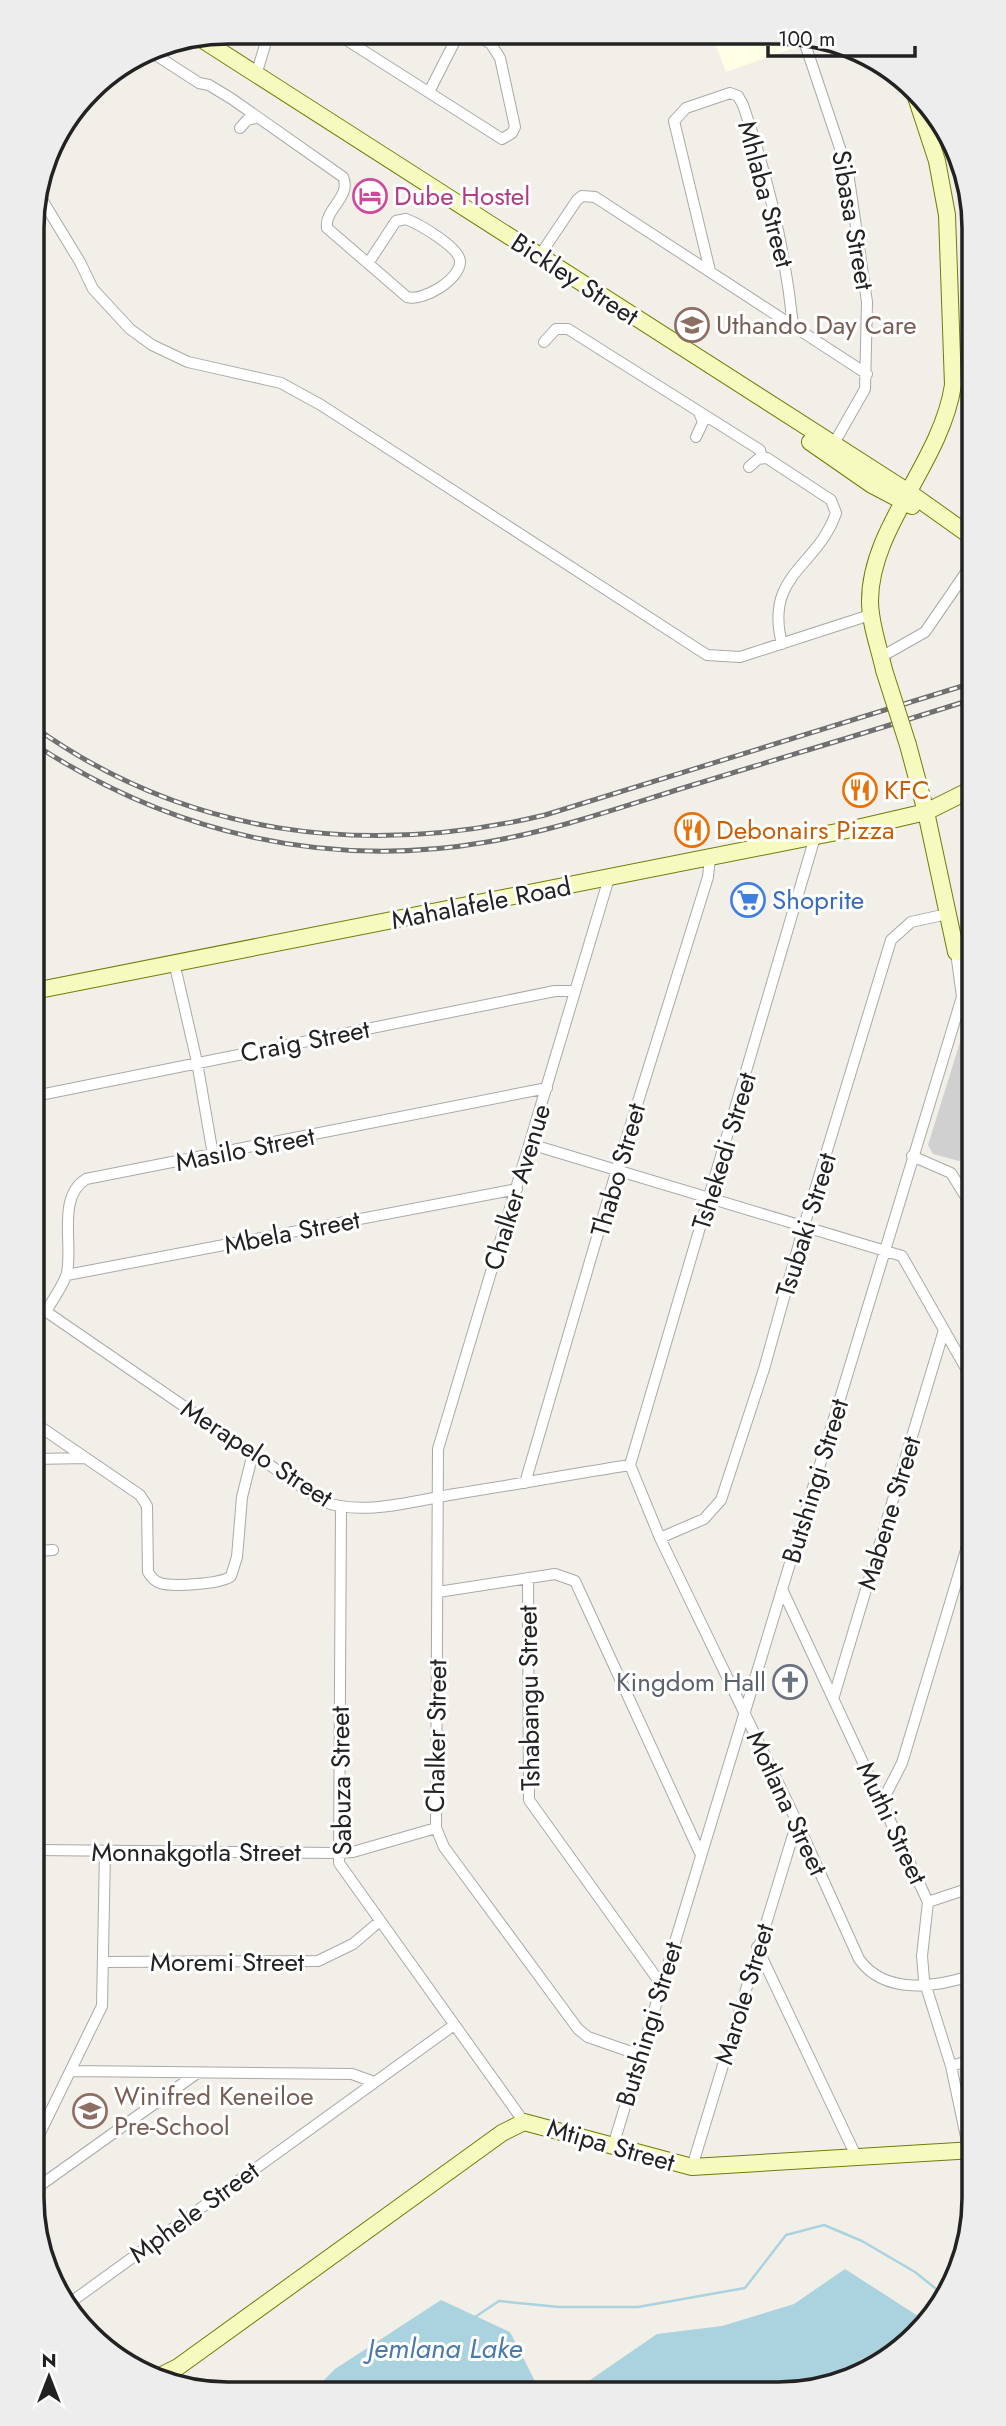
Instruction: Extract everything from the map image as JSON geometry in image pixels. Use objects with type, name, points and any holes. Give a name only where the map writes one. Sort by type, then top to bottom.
[{"type":"street","points":[[256,75],[265,44]]},
{"type":"street","points":[[353,44],[502,139],[515,128],[500,58],[491,44]]},
{"type":"street","points":[[429,92],[453,44]]},
{"type":"street","name":"Bickley Street","points":[[210,45],[833,445],[907,498]]},
{"type":"street","name":"Sibasa Street","points":[[808,46],[844,154],[853,193],[867,302],[865,389],[833,445]]},
{"type":"street","points":[[158,57],[198,87],[222,93],[343,177],[345,192],[326,224],[331,232],[407,297],[414,299],[457,274],[460,260],[454,248],[406,219],[396,221],[369,262]]},
{"type":"street","name":"Mhlaba Street","points":[[710,271],[674,121],[686,108],[726,93],[734,94],[741,100],[775,208],[793,325]]},
{"type":"street","points":[[45,205],[93,289],[130,329],[152,345],[188,362],[281,383],[321,405],[707,655],[740,657],[870,615],[875,564],[932,454],[949,411],[953,385],[947,215],[937,161],[922,113]]},
{"type":"street","points":[[240,128],[247,120],[256,118]]},
{"type":"street","points":[[540,255],[576,200],[590,196],[867,374]]},
{"type":"street","points":[[544,342],[556,329],[568,329],[701,415],[709,416],[760,450],[762,458],[831,500],[836,513],[779,597],[776,623],[782,644]]},
{"type":"street","name":"Bickley Street","points":[[740,386],[829,456],[931,510],[962,530]]},
{"type":"street","points":[[696,437],[703,422],[701,415]]},
{"type":"street","points":[[749,467],[762,458]]},
{"type":"street","points":[[883,663],[925,632],[962,578]]},
{"type":"street","name":"Butshingi Street","points":[[870,615],[926,812],[947,914],[962,950]]},
{"type":"street","name":"Mahalafele Road","points":[[44,989],[815,836],[926,812],[962,794]]},
{"type":"street","name":"Tshekedi Street","points":[[631,1465],[815,836]]},
{"type":"street","name":"Thabo Street","points":[[525,1483],[617,1169],[708,877],[710,857]]},
{"type":"street","name":"Chalker Avenue","points":[[437,1497],[438,1449],[609,878]]},
{"type":"street","name":"Tsubaki Street","points":[[660,1538],[704,1519],[721,1500],[764,1369],[804,1226],[891,940],[911,922],[947,914]]},
{"type":"street","points":[[174,962],[197,1062],[213,1155]]},
{"type":"street","name":"Craig Street","points":[[44,1094],[555,992],[575,991]]},
{"type":"street","name":"Butshingi Street","points":[[612,2146],[962,997]]},
{"type":"street","name":"Masilo Street","points":[[46,1312],[67,1275],[70,1198],[78,1184],[86,1179],[547,1088]]},
{"type":"street","points":[[530,1144],[885,1250],[905,1259],[962,1362]]},
{"type":"street","points":[[912,1156],[951,1173],[962,1191]]},
{"type":"street","name":"Mbela Street","points":[[67,1275],[516,1189]]},
{"type":"street","name":"Merapelo Street","points":[[46,1312],[322,1501],[341,1507],[363,1508],[631,1465]]},
{"type":"street","name":"Mabene Street","points":[[834,1696],[944,1330]]},
{"type":"street","points":[[44,1430],[144,1500],[148,1572],[152,1579],[168,1585],[220,1582],[231,1576],[237,1557],[242,1497],[253,1453]]},
{"type":"street","points":[[44,1459],[84,1458]]},
{"type":"street","name":"Motlana Street","points":[[631,1465],[660,1538],[863,1965],[876,1975],[926,1987]]},
{"type":"street","name":"Chalker Street","points":[[437,1497],[436,1828],[444,1847],[578,2029],[588,2037],[640,2055]]},
{"type":"street","name":"Sabuza Street","points":[[341,1507],[337,1853],[346,1875],[524,2122]]},
{"type":"street","points":[[44,1551],[53,1550]]},
{"type":"street","points":[[882,1802],[902,1763],[962,1563]]},
{"type":"street","points":[[438,1592],[563,1574],[580,1588],[700,1853]]},
{"type":"street","name":"Tshabangu Street","points":[[528,1578],[529,1800],[547,1830],[661,1984]]},
{"type":"street","name":"Muthi Street","points":[[782,1590],[834,1696],[928,1902],[922,1967],[962,2113]]},
{"type":"street","name":"Marole Street","points":[[692,2167],[797,1822]]},
{"type":"street","name":"Monnakgotla Street","points":[[44,1850],[337,1853],[362,1849],[436,1828]]},
{"type":"street","points":[[44,2125],[102,2006],[105,1962],[105,1851]]},
{"type":"street","points":[[928,1902],[962,1891]]},
{"type":"street","name":"Moremi Street","points":[[105,1962],[317,1961],[353,1944],[380,1921]]},
{"type":"street","points":[[757,1947],[857,2158]]},
{"type":"street","points":[[926,1987],[962,1978]]},
{"type":"street","name":"Mphele Street","points":[[74,2300],[454,2025]]},
{"type":"street","points":[[951,2066],[962,2063]]},
{"type":"street","points":[[72,2071],[352,2074],[374,2082]]},
{"type":"street","points":[[44,2183],[196,2074]]},
{"type":"street","name":"Mtipa Street","points":[[166,2372],[491,2141],[524,2122],[692,2167],[962,2152]]},
{"type":"shaded area","points":[[715,44],[796,45],[794,48],[726,72]]},
{"type":"shaded area","points":[[962,1039],[962,1160],[933,1154],[928,1145]]},
{"type":"water","name":"Jemlana Lake","points":[[845,2269],[918,2316],[889,2345],[839,2372],[803,2381],[587,2382],[657,2334],[722,2326],[794,2304]]},
{"type":"water","name":"Jemlana Lake","points":[[441,2300],[510,2332],[535,2382],[322,2382],[335,2369]]},
{"type":"waterway","points":[[475,2317],[499,2301],[559,2307],[638,2307],[745,2288],[786,2235],[824,2225],[862,2241],[915,2272],[938,2290]]},
{"type":"railway","points":[[44,733],[92,763],[152,792],[215,814],[279,828],[344,835],[411,835],[478,828],[545,815],[962,686]]},
{"type":"railway","points":[[44,750],[86,775],[140,801],[195,822],[251,837],[309,847],[367,851],[427,849],[487,842],[566,824],[962,702]]},
{"type":"place","name":"Dube Hostel","points":[[370,196]]},
{"type":"place","name":"Uthando Day Care","points":[[692,325]]},
{"type":"place","name":"KFC","points":[[860,790]]},
{"type":"place","name":"Debonairs Pizza","points":[[692,830]]},
{"type":"place","name":"Shoprite","points":[[748,900]]},
{"type":"place","name":"Kingdom Hall","points":[[790,1682]]},
{"type":"place","name":"Winifred Keneiloe Pre-School","points":[[90,2111]]}]
